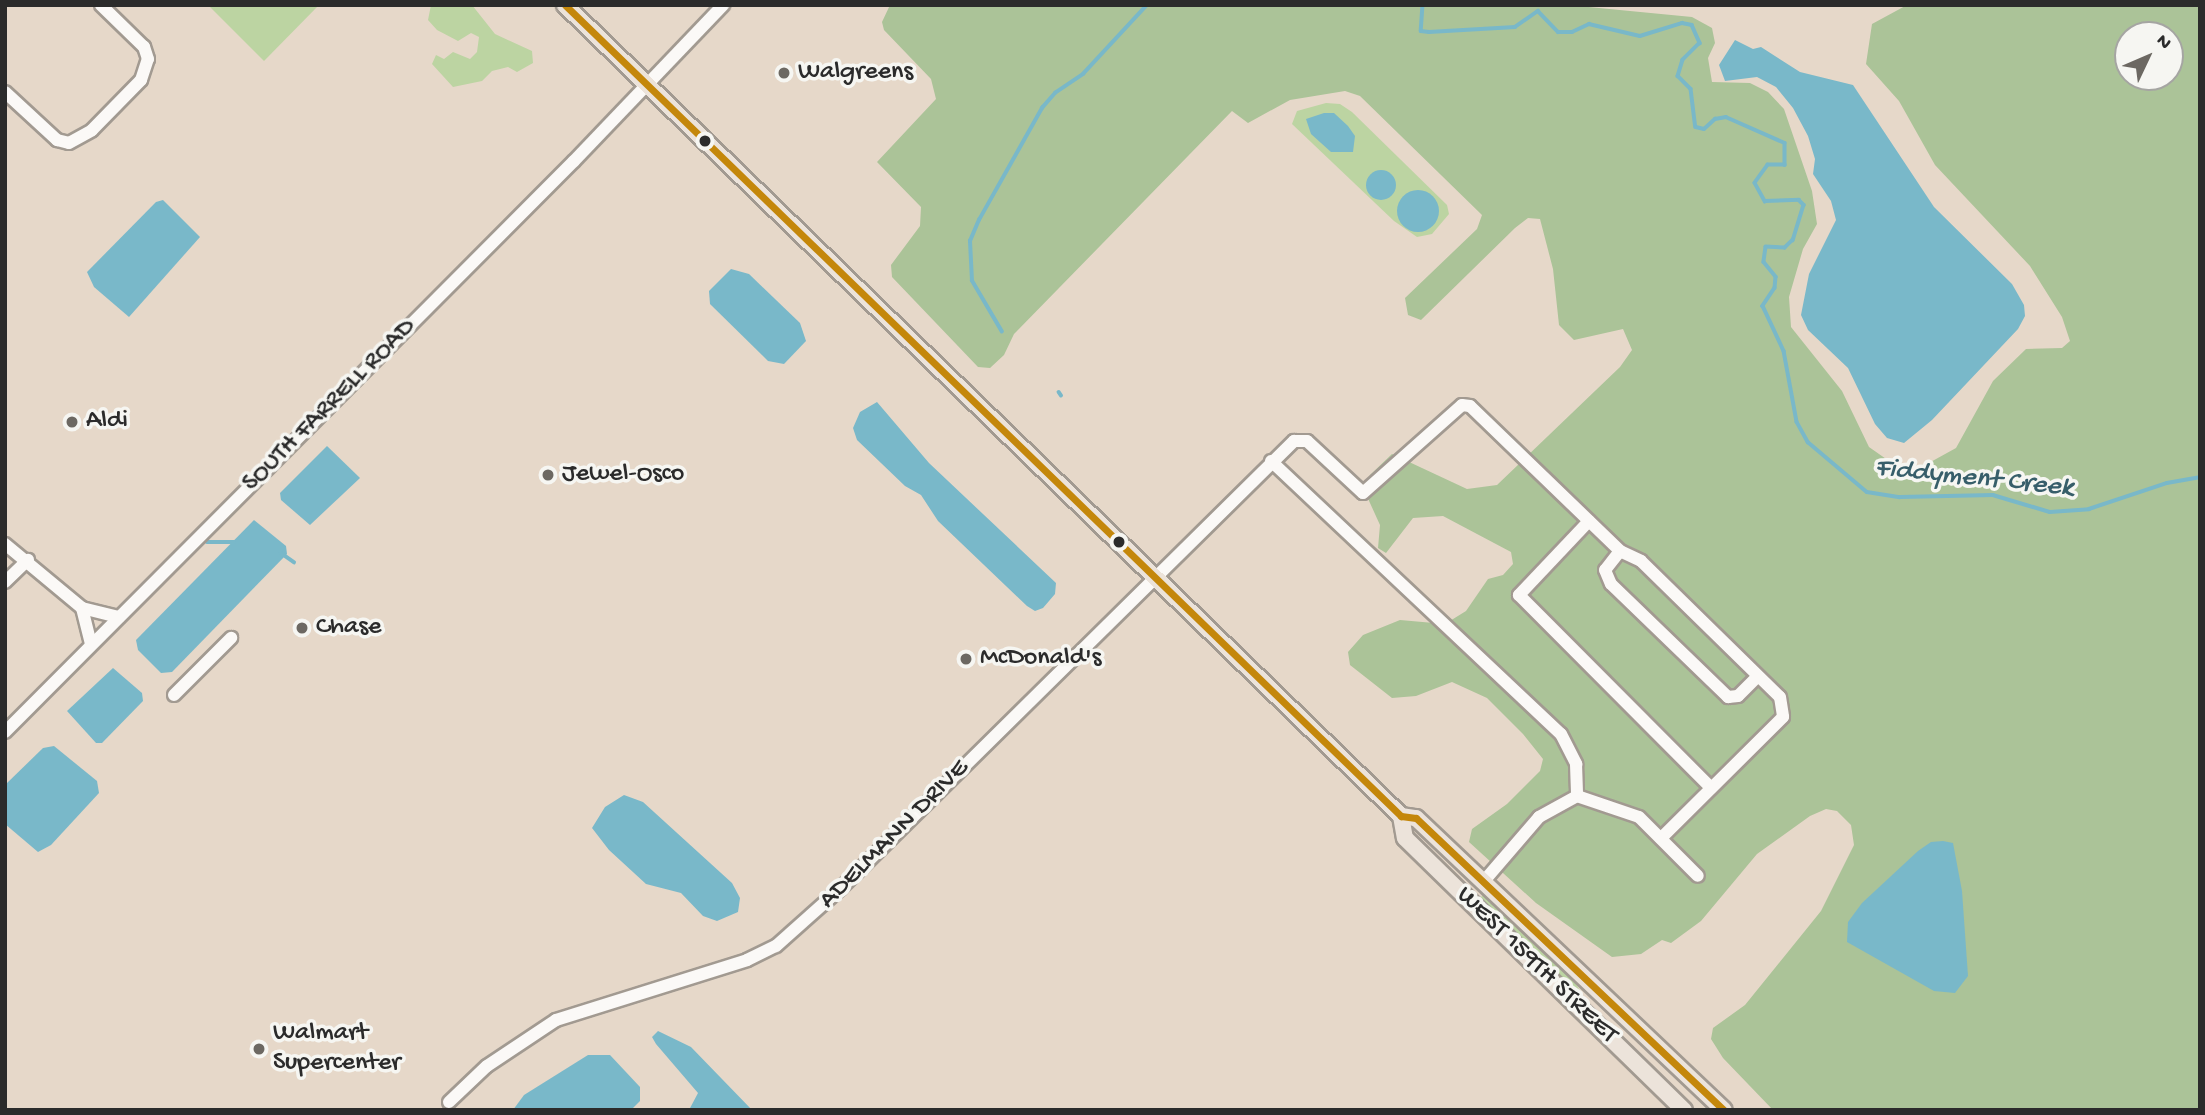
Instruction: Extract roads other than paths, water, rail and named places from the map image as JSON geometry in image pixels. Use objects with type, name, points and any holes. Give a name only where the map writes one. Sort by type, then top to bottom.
[{"type":"main road","name":"WEST 159TH STREET","points":[[565,5],[650,81],[1154,578],[1401,816],[1405,838],[1684,1110]]},
{"type":"main road","name":"WEST 159TH STREET","points":[[1401,816],[1416,818],[1724,1110]]},
{"type":"street","points":[[5,92],[57,140],[69,143],[92,130],[141,80],[148,59],[144,47],[101,5]]},
{"type":"street","name":"SOUTH FARRELL ROAD","points":[[5,732],[723,5]]},
{"type":"street","name":"ADELMANN DRIVE","points":[[449,1102],[486,1066],[556,1020],[747,960],[776,946],[841,889],[1294,441],[1307,441],[1363,493],[1462,405],[1470,406],[1589,521]]},
{"type":"street","points":[[1271,461],[1561,734],[1576,764],[1577,796]]},
{"type":"street","points":[[1661,838],[1783,717],[1780,697],[1641,561],[1620,551],[1589,521],[1519,595],[1711,788]]},
{"type":"street","points":[[5,544],[28,560],[82,608],[118,617]]},
{"type":"street","points":[[1620,551],[1605,570],[1611,584],[1728,697],[1738,696],[1758,676]]},
{"type":"street","points":[[5,582],[28,560]]},
{"type":"street","points":[[82,608],[91,644]]},
{"type":"street","points":[[174,695],[231,638]]},
{"type":"street","points":[[1484,881],[1539,817],[1577,796],[1639,817],[1698,876]]},
{"type":"water","points":[[1735,40],[1753,49],[1761,47],[1800,72],[1853,85],[1934,207],[2012,284],[2024,305],[2025,316],[2018,329],[1932,420],[1904,443],[1887,438],[1875,424],[1848,368],[1808,330],[1801,315],[1809,274],[1836,220],[1831,201],[1813,174],[1815,159],[1808,136],[1793,108],[1776,87],[1757,77],[1725,81],[1719,65]]},
{"type":"water","points":[[1334,113],[1348,126],[1355,136],[1353,152],[1331,152],[1311,134],[1306,119]]},
{"type":"water","points":[[1381,170],[1387,171],[1395,179],[1395,191],[1387,199],[1381,200],[1375,199],[1367,191],[1366,185],[1367,179],[1375,171]]},
{"type":"water","points":[[1418,190],[1433,196],[1439,211],[1433,226],[1418,232],[1403,226],[1397,211],[1403,196]]},
{"type":"water","points":[[163,200],[200,237],[129,317],[94,287],[87,272],[156,202]]},
{"type":"water","points":[[731,269],[749,274],[800,323],[806,341],[784,364],[768,361],[710,304],[709,291]]},
{"type":"water","points":[[877,402],[929,463],[1056,583],[1055,594],[1043,608],[1035,611],[1027,606],[938,521],[921,495],[905,486],[857,440],[853,428],[860,412]]},
{"type":"water","points":[[327,446],[360,478],[310,525],[281,500],[280,493]]},
{"type":"water","points":[[254,520],[286,546],[287,554],[172,672],[161,673],[138,650],[136,640]]},
{"type":"water","points":[[113,668],[142,693],[143,701],[102,743],[96,743],[67,711]]},
{"type":"water","points":[[54,746],[97,781],[99,793],[51,845],[38,852],[5,824],[5,785],[43,748]]},
{"type":"water","points":[[624,795],[643,802],[732,883],[740,898],[738,912],[717,921],[703,916],[681,893],[646,884],[609,850],[592,828],[605,807]]},
{"type":"water","points":[[1931,842],[1953,843],[1962,891],[1968,976],[1955,993],[1934,991],[1847,942],[1848,922],[1862,903],[1918,851]]},
{"type":"water","points":[[658,1031],[691,1047],[752,1110],[689,1110],[698,1093],[656,1044],[652,1037]]},
{"type":"water","points":[[588,1055],[610,1055],[640,1087],[640,1101],[631,1110],[513,1110],[524,1095]]},
{"type":"waterway","points":[[1002,332],[972,281],[970,241],[979,220],[1042,108],[1055,93],[1083,74],[1147,5]]},
{"type":"waterway","name":"Fiddyment Creek","points":[[1423,5],[1421,31],[1429,32],[1515,27],[1538,11],[1558,32],[1572,32],[1589,24],[1640,36],[1682,23],[1692,25],[1700,43],[1683,60],[1678,76],[1691,89],[1696,127],[1704,129],[1715,119],[1726,117],[1785,143],[1785,165],[1768,165],[1755,183],[1765,201],[1799,200],[1804,205],[1793,240],[1785,248],[1766,247],[1764,262],[1776,277],[1775,288],[1763,306],[1784,351],[1797,422],[1808,442],[1867,492],[1900,497],[1993,495],[2050,512],[2089,509],[2167,483],[2200,477]]},
{"type":"waterway","points":[[207,542],[234,542]]},
{"type":"waterway","points":[[281,553],[294,562]]},
{"type":"place","name":"Walgreens","points":[[784,73]]},
{"type":"place","name":"Aldi","points":[[72,422]]},
{"type":"place","name":"Jewel-Osco","points":[[548,475]]},
{"type":"place","name":"Chase","points":[[302,628]]},
{"type":"place","name":"McDonald's","points":[[966,659]]},
{"type":"place","name":"Walmart Supercenter","points":[[259,1049]]}]
